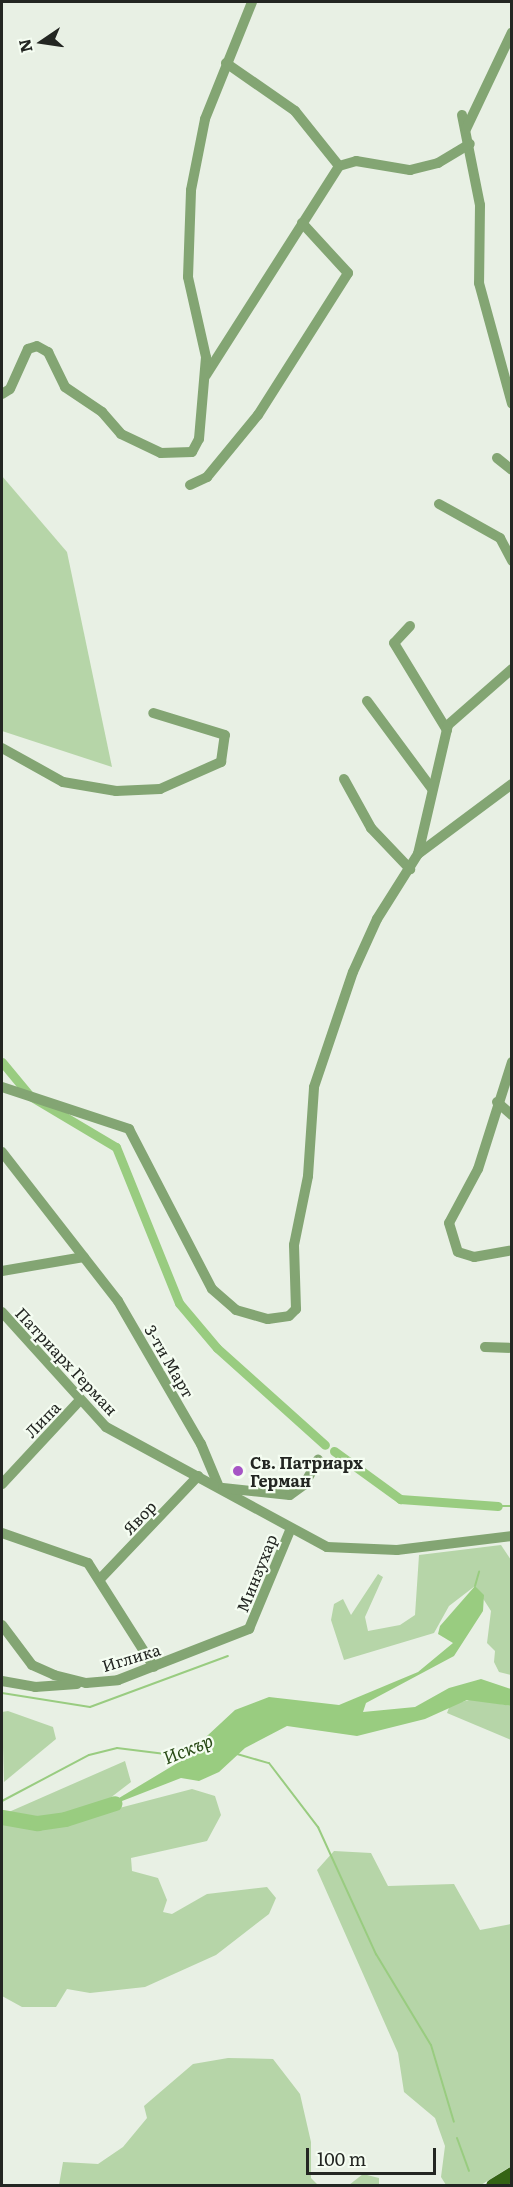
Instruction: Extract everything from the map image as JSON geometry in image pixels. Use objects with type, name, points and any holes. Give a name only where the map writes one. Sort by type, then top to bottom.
[{"type":"main road","points":[[493,2186],[512,2174]]},
{"type":"street","points":[[2,394],[10,389],[28,349],[38,346],[48,352],[65,387],[102,412],[122,434],[142,447],[178,455],[192,452],[199,439],[206,375],[188,277],[187,236],[196,152],[226,63],[252,2]]},
{"type":"street","points":[[466,129],[512,32]]},
{"type":"street","points":[[226,63],[295,111],[339,166]]},
{"type":"street","points":[[462,115],[470,144],[480,205],[480,283],[512,404]]},
{"type":"street","points":[[206,375],[339,166],[356,161],[410,170],[438,163],[470,144]]},
{"type":"street","points":[[190,485],[207,477],[258,415],[348,273],[302,223]]},
{"type":"street","points":[[497,458],[512,470]]},
{"type":"street","points":[[439,504],[500,538],[512,561]]},
{"type":"street","points":[[411,626],[394,643],[447,730]]},
{"type":"street","points":[[2,1087],[129,1129],[212,1289],[236,1310],[268,1319],[288,1316],[296,1309],[294,1245],[308,1176],[314,1087],[364,943],[418,854],[447,730],[458,711],[512,669]]},
{"type":"street","points":[[367,701],[432,789]]},
{"type":"street","points":[[2,748],[63,782],[116,791],[160,789],[221,762],[225,735],[153,713]]},
{"type":"street","points":[[344,779],[371,828],[410,869]]},
{"type":"street","points":[[418,854],[512,784]]},
{"type":"street","points":[[512,1062],[497,1102],[478,1169],[450,1223],[458,1252],[474,1257],[512,1250]]},
{"type":"street","points":[[497,1102],[512,1115]]},
{"type":"street","name":"3-ти Март","points":[[2,1152],[84,1257],[163,1378],[219,1487]]},
{"type":"street","points":[[2,1271],[84,1257]]},
{"type":"street","name":"Патриарх Герман","points":[[2,1312],[80,1401],[106,1427],[327,1547],[397,1550],[512,1536]]},
{"type":"street","points":[[485,1347],[512,1348]]},
{"type":"street","name":"Липа","points":[[2,1484],[80,1401]]},
{"type":"street","points":[[219,1487],[290,1495],[304,1485],[318,1460]]},
{"type":"street","name":"Явор","points":[[101,1578],[198,1476]]},
{"type":"street","name":"Минзухар","points":[[249,1629],[291,1528]]},
{"type":"street","points":[[2,1533],[80,1556],[101,1578],[154,1667]]},
{"type":"street","name":"Иглика","points":[[2,1625],[32,1665],[86,1683],[118,1680],[249,1629]]},
{"type":"street","points":[[2,1681],[35,1687],[86,1683]]},
{"type":"shaded area","points":[[2,476],[67,552],[112,767],[2,731]]},
{"type":"shaded area","points":[[501,1545],[511,1560],[511,1675],[499,1672],[494,1662],[495,1651],[487,1643],[491,1611],[475,1586],[449,1606],[434,1633],[344,1660],[331,1620],[334,1604],[343,1599],[351,1615],[378,1574],[383,1577],[365,1617],[368,1631],[400,1625],[415,1615],[419,1555]]},
{"type":"shaded area","points":[[475,1586],[484,1595],[483,1611],[454,1656],[366,1703],[363,1712],[415,1707],[449,1688],[481,1679],[511,1689],[511,1706],[467,1700],[425,1719],[357,1736],[287,1726],[245,1748],[219,1772],[199,1781],[181,1778],[99,1810],[179,1762],[235,1710],[269,1697],[339,1705],[418,1672],[453,1643],[438,1634],[440,1626]]},
{"type":"shaded area","points":[[473,1699],[511,1706],[511,1740],[447,1713],[450,1705]]},
{"type":"shaded area","points":[[8,1711],[53,1727],[56,1739],[4,1782],[2,1712]]},
{"type":"shaded area","points":[[125,1761],[131,1782],[101,1805],[104,1812],[192,1789],[215,1796],[221,1815],[207,1841],[131,1858],[132,1871],[158,1878],[167,1900],[163,1912],[172,1914],[207,1894],[267,1887],[276,1898],[269,1914],[216,1955],[145,1987],[90,1993],[67,1989],[56,2007],[22,2007],[2,1996],[2,1815]]},
{"type":"shaded area","points":[[334,1851],[371,1853],[388,1886],[454,1884],[480,1930],[511,1924],[511,2166],[481,2185],[446,2185],[441,2177],[445,2146],[435,2118],[404,2092],[398,2053],[317,1870]]},
{"type":"shaded area","points":[[228,2058],[273,2059],[300,2094],[311,2142],[311,2178],[318,2185],[59,2185],[63,2162],[98,2164],[123,2147],[147,2118],[144,2106],[193,2064]]},
{"type":"shaded area","points":[[363,2174],[379,2178],[379,2185],[349,2185]]},
{"type":"waterway","points":[[2,1062],[30,1096],[116,1147],[179,1303],[217,1348],[325,1445]]},
{"type":"waterway","points":[[334,1451],[400,1499],[498,1506]]},
{"type":"waterway","points":[[498,1506],[512,1506]]},
{"type":"waterway","points":[[475,1586],[479,1572]]},
{"type":"waterway","points":[[2,1693],[90,1707],[228,1656]]},
{"type":"waterway","points":[[2,1801],[89,1755],[117,1748],[189,1757]]},
{"type":"waterway","points":[[237,1754],[269,1763],[318,1827],[376,1954],[431,2045],[454,2122]]},
{"type":"waterway","name":"Искър","points":[[2,1817],[37,1823],[65,1819],[115,1803]]},
{"type":"waterway","points":[[457,2138],[469,2171]]},
{"type":"place","name":"Св. Патриарх Герман","points":[[238,1471]]}]
